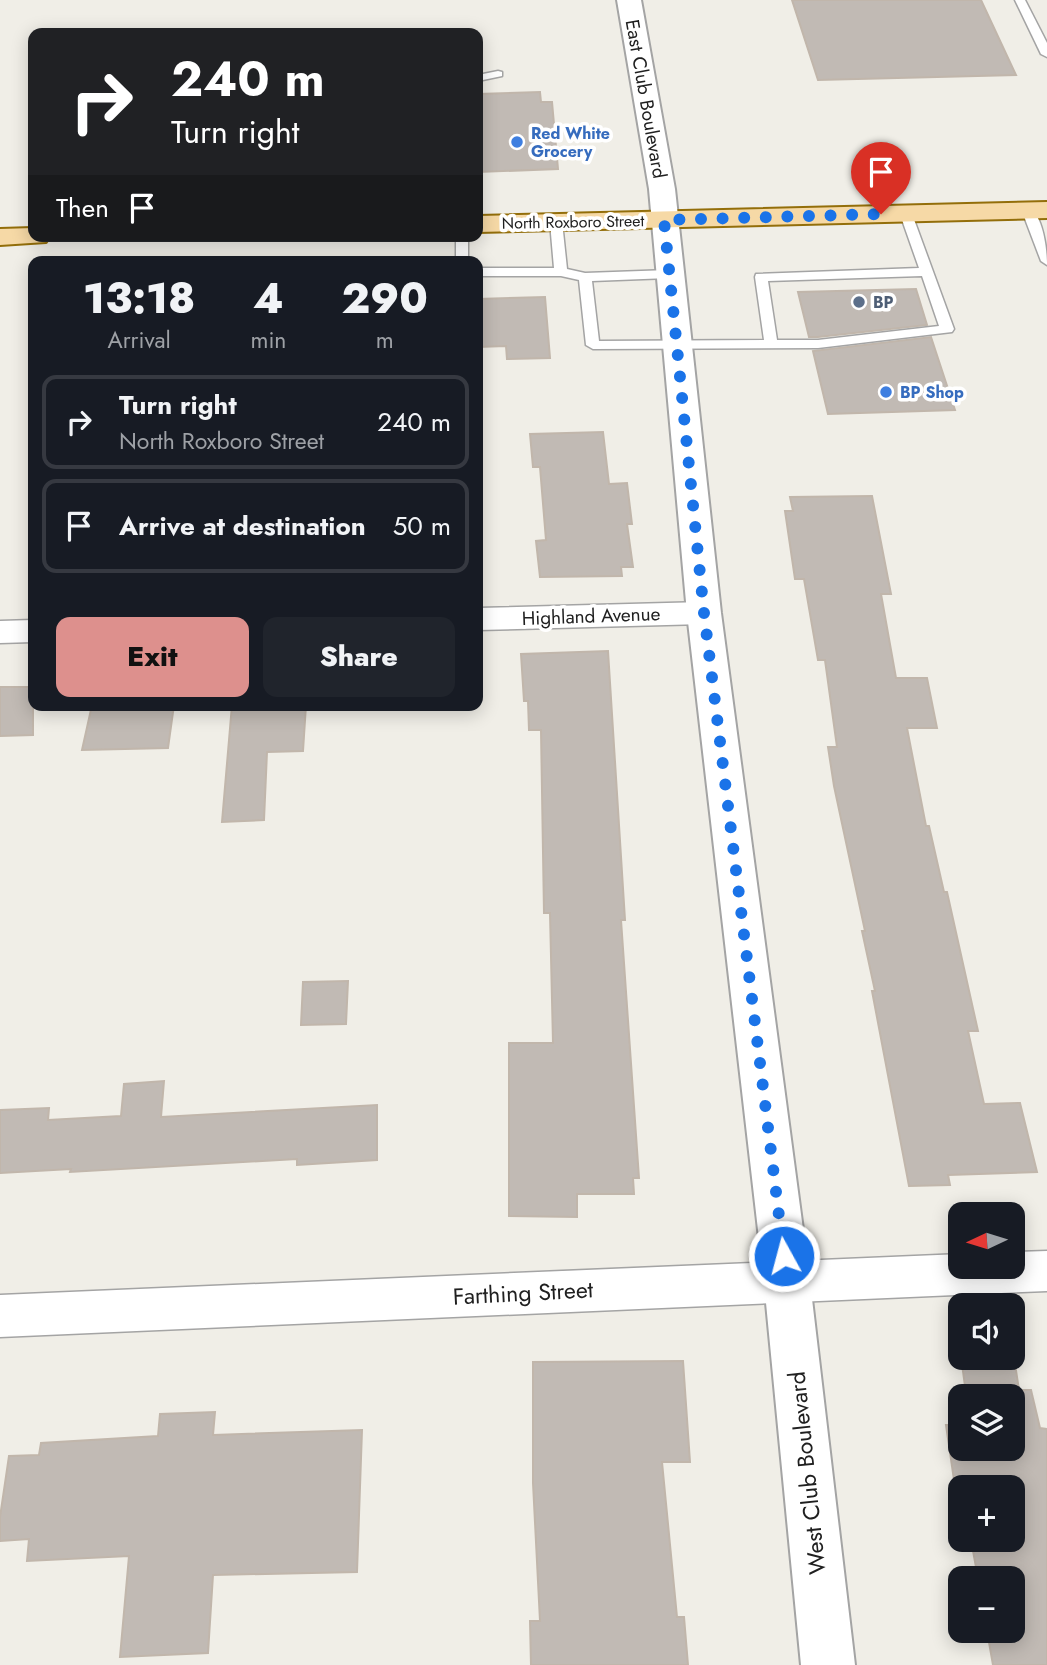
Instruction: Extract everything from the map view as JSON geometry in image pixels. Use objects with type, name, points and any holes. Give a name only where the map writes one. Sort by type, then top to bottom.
[{"type":"main road","name":"North Roxboro Street","points":[[483,224],[1037,211]]},
{"type":"main road","points":[[0,237],[28,236]]},
{"type":"street","name":"East Club Boulevard","points":[[629,0],[649,112],[664,220],[704,613],[787,1282]]},
{"type":"street","name":"Highland Avenue","points":[[483,620],[704,613]]},
{"type":"street","points":[[0,632],[28,631]]},
{"type":"street","name":"Farthing Street","points":[[0,1316],[1047,1271]]},
{"type":"street","name":"West Club Boulevard","points":[[787,1282],[828,1665]]},
{"type":"lane","points":[[1020,0],[1047,54]]},
{"type":"lane","points":[[483,77],[498,74]]},
{"type":"lane","points":[[1037,211],[1047,261]]},
{"type":"lane","points":[[585,277],[593,345],[818,344],[947,329],[906,214]]},
{"type":"lane","points":[[556,222],[561,272]]},
{"type":"lane","points":[[483,272],[561,272],[585,277],[669,274]]},
{"type":"lane","points":[[771,345],[761,277],[926,272]]},
{"type":"building","points":[[792,0],[981,0],[1016,75],[818,80]]},
{"type":"building","name":"Red White Grocery","points":[[540,92],[541,102],[552,102],[558,169],[483,172],[483,94]]},
{"type":"building","points":[[916,289],[927,325],[818,337],[809,337],[798,292]]},
{"type":"building","points":[[545,297],[550,358],[507,359],[506,346],[483,347],[483,299]]},
{"type":"building","name":"BP Shop","points":[[931,337],[955,410],[828,414],[813,351]]},
{"type":"building","points":[[603,432],[609,484],[627,483],[632,524],[627,524],[633,567],[621,567],[622,576],[540,577],[536,541],[546,540],[540,467],[533,467],[530,434]]},
{"type":"building","points":[[872,496],[891,594],[881,594],[896,678],[927,678],[937,728],[907,728],[926,826],[929,826],[944,892],[947,892],[978,1031],[968,1031],[984,1104],[1020,1103],[1037,1172],[948,1175],[950,1185],[909,1186],[872,991],[875,991],[862,931],[865,931],[834,786],[828,747],[837,747],[825,660],[818,660],[804,579],[795,579],[785,511],[793,511],[790,497]]},
{"type":"building","points":[[608,651],[625,920],[621,920],[639,1178],[633,1178],[634,1194],[577,1194],[577,1217],[509,1216],[509,1043],[553,1043],[550,913],[544,913],[541,730],[529,730],[521,654]]},
{"type":"building","points":[[0,687],[28,687],[28,711],[33,711],[33,735],[0,736]]},
{"type":"building","points":[[91,711],[173,711],[168,748],[82,750]]},
{"type":"building","points":[[231,711],[306,711],[303,751],[267,752],[264,820],[222,822]]},
{"type":"building","points":[[348,981],[346,1024],[301,1025],[303,982]]},
{"type":"building","points":[[164,1081],[161,1117],[377,1105],[377,1160],[297,1165],[297,1159],[70,1172],[71,1169],[0,1173],[0,1110],[49,1108],[48,1120],[121,1116],[124,1084]]},
{"type":"building","points":[[683,1361],[690,1462],[662,1462],[677,1617],[684,1617],[688,1665],[531,1665],[530,1621],[540,1621],[533,1483],[533,1362]]},
{"type":"building","points":[[963,1370],[1016,1370],[1018,1384],[965,1384]]},
{"type":"building","points":[[1025,1390],[1031,1390],[1040,1428],[1047,1429],[1047,1665],[993,1665],[989,1643],[1025,1643],[1025,1566],[976,1566],[973,1552],[1025,1552],[1025,1475],[953,1475],[951,1461],[1025,1461]]},
{"type":"building","points":[[215,1412],[213,1435],[362,1430],[357,1572],[213,1575],[208,1653],[120,1657],[129,1556],[27,1561],[29,1539],[0,1541],[0,1517],[9,1456],[39,1455],[41,1443],[158,1436],[160,1414]]},
{"type":"place","name":"Red White Grocery","points":[[517,142]]},
{"type":"place","name":"BP","points":[[859,302]]},
{"type":"place","name":"BP Shop","points":[[886,392]]},
{"type":"route","points":[[784,1256],[704,613],[664,220],[881,214]]}]
